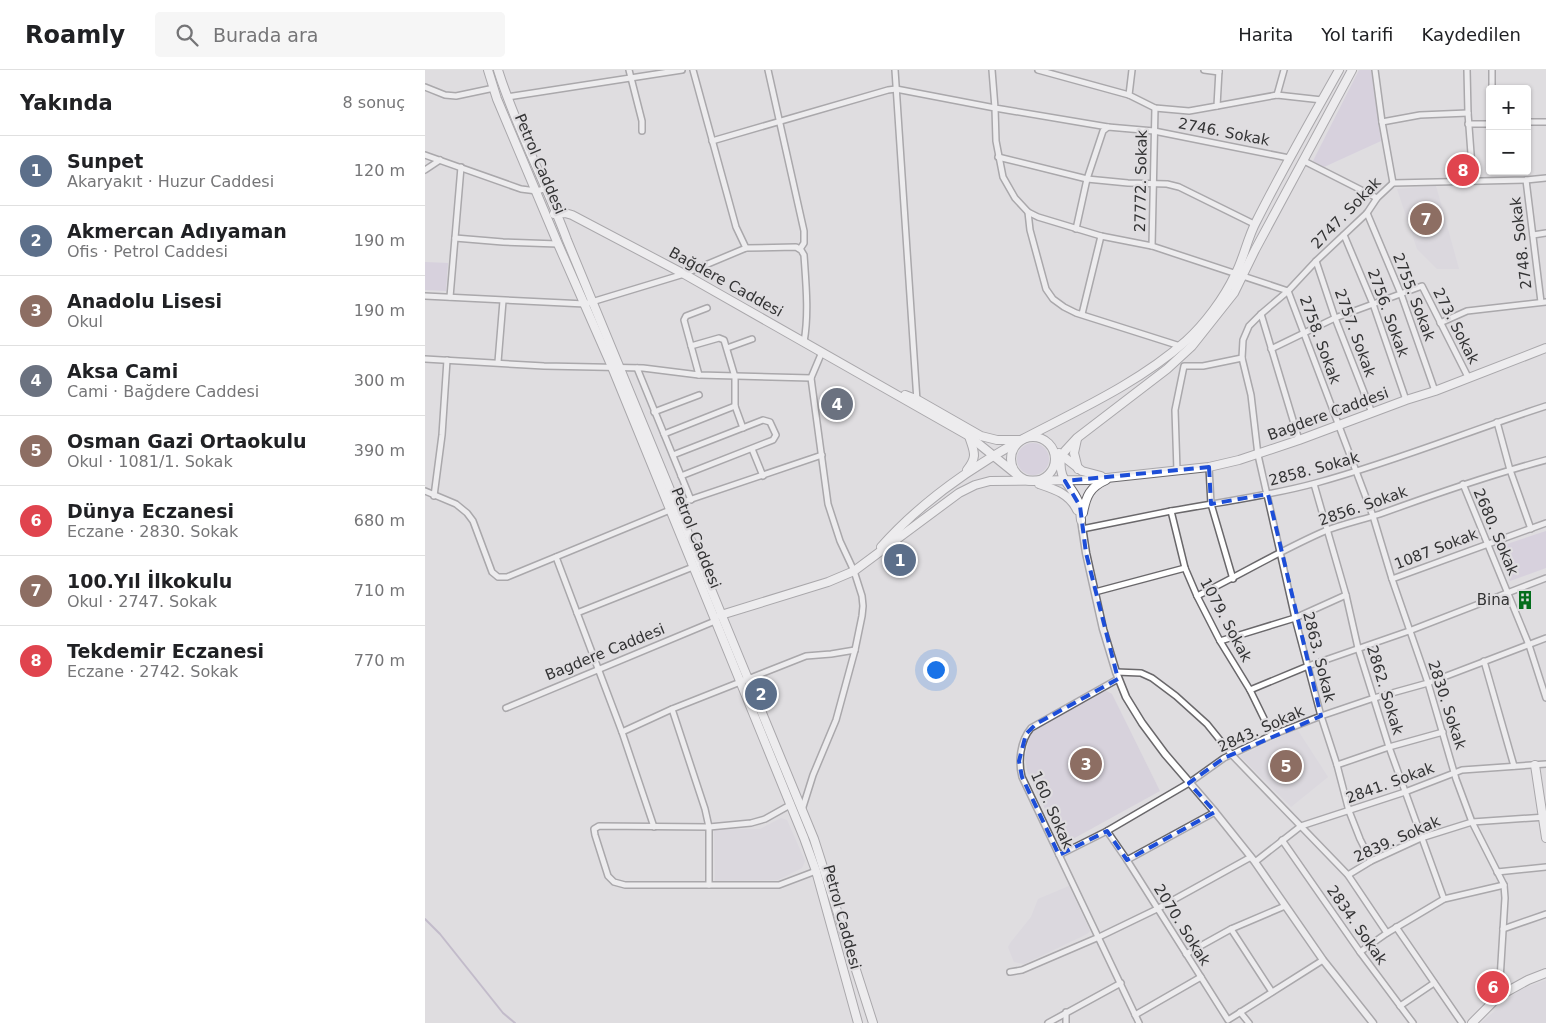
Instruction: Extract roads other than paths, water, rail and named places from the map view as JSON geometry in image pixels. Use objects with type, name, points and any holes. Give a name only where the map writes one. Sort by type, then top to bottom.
[{"type":"main road","name":"Petrol Caddesi","points":[[488,70],[558,244],[589,304],[612,367],[693,567],[718,618],[744,681],[816,870],[858,1023]]},
{"type":"main road","points":[[498,70],[507,97],[558,213],[589,304],[620,368],[677,504],[718,618],[829,582],[854,571],[959,493],[970,487],[993,481],[1065,481],[1113,477]]},
{"type":"main road","points":[[1032,482],[1048,476],[1077,438],[1177,360],[1192,346],[1234,294],[1254,224],[1339,70]]},
{"type":"main road","points":[[870,560],[898,528],[930,500],[961,477],[1022,440],[1121,388],[1166,358],[1180,346],[1206,319],[1240,275],[1304,161],[1352,70]]},
{"type":"main road","points":[[547,217],[558,213]]},
{"type":"main road","name":"Bağdere Caddesi","points":[[558,213],[572,215],[684,274],[887,389],[987,438],[1003,441],[1022,440]]},
{"type":"main road","name":"Bagdere Caddesi","points":[[1113,477],[1209,467],[1258,455],[1435,391],[1546,348]]},
{"type":"main road","name":"Bağdere Caddesi","points":[[917,403],[969,436],[1017,474]]},
{"type":"main road","points":[[961,477],[975,458],[969,436]]},
{"type":"main road","points":[[1081,520],[1076,507],[1068,498],[1059,492],[1023,479],[1017,474],[1012,466],[1011,454],[1015,446],[1022,440],[1030,437],[1039,438],[1047,441],[1078,469],[1086,473],[1113,477]]},
{"type":"main road","points":[[1077,438],[1074,453],[1078,469]]},
{"type":"main road","points":[[1053,448],[1055,465]]},
{"type":"main road","points":[[1062,456],[1060,469],[1065,481],[1079,502],[1081,520]]},
{"type":"main road","points":[[1081,520],[1088,494],[1097,484],[1113,477]]},
{"type":"main road","points":[[744,681],[802,810],[825,868],[849,951],[873,1023]]},
{"type":"main road","points":[[1535,765],[1546,838]]},
{"type":"main road","points":[[1472,1023],[1499,996],[1528,980],[1546,974]]},
{"type":"street","points":[[629,70],[642,121],[642,131]]},
{"type":"street","points":[[507,97],[683,70]]},
{"type":"street","points":[[693,70],[737,227],[746,248]]},
{"type":"street","points":[[768,70],[781,121],[804,231],[804,242],[800,249]]},
{"type":"street","points":[[895,70],[917,403]]},
{"type":"street","points":[[992,70],[999,157],[1007,184],[1015,198],[1028,212],[1028,224],[1046,289],[1058,303],[1082,314],[1180,346]]},
{"type":"street","points":[[1038,70],[1129,95],[1155,108],[1189,111],[1277,95],[1322,100]]},
{"type":"street","points":[[1129,95],[1132,70]]},
{"type":"street","points":[[1204,70],[1219,71],[1217,106]]},
{"type":"street","points":[[1277,95],[1284,70]]},
{"type":"street","points":[[1375,70],[1393,183]]},
{"type":"street","points":[[1467,70],[1467,113],[1473,181]]},
{"type":"street","points":[[1491,70],[1492,85]]},
{"type":"street","points":[[425,87],[445,95],[456,96],[494,88]]},
{"type":"street","points":[[713,141],[896,89]]},
{"type":"street","name":"2746. Sokak","points":[[896,89],[1108,127],[1154,131],[1289,158]]},
{"type":"street","name":"27772. Sokak","points":[[1028,212],[1101,236],[1152,246],[1155,108]]},
{"type":"street","points":[[1382,122],[1420,115],[1467,113]]},
{"type":"street","points":[[1531,122],[1546,122]]},
{"type":"street","points":[[1468,124],[1486,124]]},
{"type":"street","points":[[1076,229],[1087,179],[1103,131],[1108,127]]},
{"type":"street","points":[[425,155],[461,166],[521,189],[537,191],[547,188]]},
{"type":"street","points":[[999,157],[1087,179],[1167,184],[1179,187],[1254,224]]},
{"type":"street","points":[[425,170],[440,160]]},
{"type":"street","points":[[1304,161],[1377,198]]},
{"type":"street","points":[[451,297],[461,166]]},
{"type":"street","name":"2747. Sokak","points":[[1242,358],[1243,340],[1249,326],[1288,291],[1316,261],[1367,213],[1377,198],[1393,183],[1546,178]]},
{"type":"street","name":"2748. Sokak","points":[[1526,180],[1539,286],[1543,302]]},
{"type":"street","name":"2755. Sokak","points":[[1367,213],[1401,294],[1435,391]]},
{"type":"street","points":[[1533,235],[1546,233]]},
{"type":"street","name":"2756. Sokak","points":[[1344,234],[1373,304],[1406,400]]},
{"type":"street","points":[[1082,314],[1101,236]]},
{"type":"street","points":[[455,238],[558,244]]},
{"type":"street","points":[[1152,246],[1288,291]]},
{"type":"street","points":[[425,296],[589,304],[684,274],[746,248],[796,247],[800,249],[803,255],[806,292],[804,342]]},
{"type":"street","name":"2757. Sokak","points":[[1316,261],[1335,318],[1372,413]]},
{"type":"street","name":"273. Sokak","points":[[1401,294],[1422,286],[1468,377]]},
{"type":"street","points":[[1539,286],[1546,286]]},
{"type":"street","name":"2758. Sokak","points":[[1288,291],[1305,332],[1337,425]]},
{"type":"street","points":[[1271,349],[1335,318],[1401,294]]},
{"type":"street","points":[[498,362],[503,301]]},
{"type":"street","points":[[1440,322],[1467,311],[1543,302]]},
{"type":"street","points":[[699,375],[684,318],[707,308]]},
{"type":"street","points":[[1261,314],[1299,440]]},
{"type":"street","points":[[691,346],[721,338],[724,340],[735,377],[735,406],[743,428]]},
{"type":"street","points":[[727,348],[752,338]]},
{"type":"street","points":[[802,810],[813,775],[836,720],[855,650],[863,606],[862,596],[854,571],[831,517],[828,504],[811,378],[822,352]]},
{"type":"street","points":[[425,358],[637,368],[735,377],[811,378]]},
{"type":"street","points":[[1177,360],[1184,366],[1203,366],[1242,358]]},
{"type":"street","name":"2863. Sokak","points":[[1242,358],[1251,395],[1258,455],[1295,618],[1349,811],[1371,861]]},
{"type":"street","points":[[434,496],[441,443],[447,360]]},
{"type":"street","points":[[1177,471],[1175,410],[1184,366]]},
{"type":"street","points":[[637,368],[691,500]]},
{"type":"street","points":[[654,412],[699,395]]},
{"type":"street","points":[[664,434],[735,406]]},
{"type":"street","name":"2858. Sokak","points":[[1082,529],[1314,484],[1356,472],[1546,406]]},
{"type":"street","points":[[673,455],[763,420],[770,422],[776,435],[775,438],[752,449],[681,476]]},
{"type":"street","points":[[1497,422],[1510,470],[1531,529]]},
{"type":"street","name":"2830. Sokak","points":[[1337,425],[1373,516],[1472,822],[1504,885],[1505,898],[1499,996]]},
{"type":"street","points":[[752,449],[763,476]]},
{"type":"street","points":[[677,504],[822,455]]},
{"type":"street","name":"2856. Sokak","points":[[1197,596],[1281,551],[1327,530],[1463,484],[1546,460]]},
{"type":"street","points":[[1209,467],[1211,504],[1233,578]]},
{"type":"street","name":"2862. Sokak","points":[[1314,484],[1359,648],[1389,747],[1444,899]]},
{"type":"street","name":"2680. Sokak","points":[[1463,484],[1529,645],[1546,698]]},
{"type":"street","points":[[425,491],[456,504],[470,517],[491,572],[501,578],[670,510]]},
{"type":"street","name":"1079. Sokak","points":[[1171,511],[1185,568],[1197,596],[1220,641],[1250,690],[1272,736]]},
{"type":"street","points":[[1081,520],[1103,629],[1117,676],[1126,697],[1165,754],[1253,859],[1323,960],[1373,1023]]},
{"type":"street","name":"1087 Sokak","points":[[1392,579],[1546,523]]},
{"type":"street","points":[[556,557],[622,732],[654,827]]},
{"type":"street","points":[[577,613],[693,567]]},
{"type":"street","points":[[1095,592],[1185,568]]},
{"type":"street","points":[[1250,690],[1308,666],[1409,631],[1546,578]]},
{"type":"street","points":[[1220,641],[1295,618],[1346,595]]},
{"type":"street","name":"Bagdere Caddesi","points":[[506,708],[718,618]]},
{"type":"street","name":"2843. Sokak","points":[[1059,855],[1107,831],[1189,782],[1224,758],[1272,736],[1321,716],[1427,683],[1546,638]]},
{"type":"street","points":[[622,732],[672,709],[806,656],[855,650]]},
{"type":"street","points":[[1484,661],[1514,766]]},
{"type":"street","points":[[1117,676],[1141,672],[1176,696],[1207,724],[1231,755],[1348,875],[1387,933]]},
{"type":"street","name":"160. Sokak","points":[[1117,676],[1036,724],[1026,734],[1019,761],[1022,777],[1139,1023]]},
{"type":"street","points":[[672,709],[705,809],[709,827],[709,885]]},
{"type":"street","points":[[1337,765],[1389,747],[1443,732]]},
{"type":"street","name":"2841. Sokak","points":[[1010,972],[1022,970],[1099,937],[1157,909],[1253,859],[1301,826],[1405,792],[1462,770],[1546,764]]},
{"type":"street","points":[[791,805],[756,823],[709,827],[596,826],[595,835],[609,876],[613,882],[625,885],[779,885],[816,870]]},
{"type":"street","points":[[1127,860],[1215,812]]},
{"type":"street","name":"2839. Sokak","points":[[1348,875],[1371,861],[1421,838],[1472,822],[1544,817]]},
{"type":"street","name":"2070. Sokak","points":[[1107,831],[1228,1020]]},
{"type":"street","name":"2834. Sokak","points":[[1282,840],[1360,952],[1413,1023]]},
{"type":"street","points":[[1497,872],[1546,867]]},
{"type":"street","points":[[1360,952],[1396,927],[1444,899],[1504,885]]},
{"type":"street","points":[[1186,954],[1231,929],[1285,906]]},
{"type":"street","points":[[1503,929],[1546,914]]},
{"type":"street","points":[[1396,927],[1462,1023]]},
{"type":"street","points":[[1231,929],[1272,992]]},
{"type":"street","points":[[1223,1023],[1323,960]]},
{"type":"street","points":[[1135,1015],[1201,977]]},
{"type":"street","points":[[1400,1006],[1434,982]]},
{"type":"street","points":[[1048,1023],[1121,984]]},
{"type":"street","points":[[1066,1012],[1066,1023]]},
{"type":"street","points":[[1240,1012],[1249,1023]]},
{"type":"waterway","points":[[425,919],[440,934],[503,1013],[515,1023]]},
{"type":"place","name":"Tekdemir Eczanesi","points":[[1463,170]]},
{"type":"place","name":"100.Yıl İlkokulu","points":[[1426,219]]},
{"type":"place","name":"Aksa Cami","points":[[837,404]]},
{"type":"place","name":"Sunpet","points":[[900,560]]},
{"type":"place","name":"Bina","points":[[1525,600]]},
{"type":"place","name":"Akmercan Adıyaman","points":[[761,694]]},
{"type":"place","name":"Anadolu Lisesi","points":[[1086,764]]},
{"type":"place","name":"Osman Gazi Ortaokulu","points":[[1286,766]]},
{"type":"place","name":"Dünya Eczanesi","points":[[1493,987]]}]
